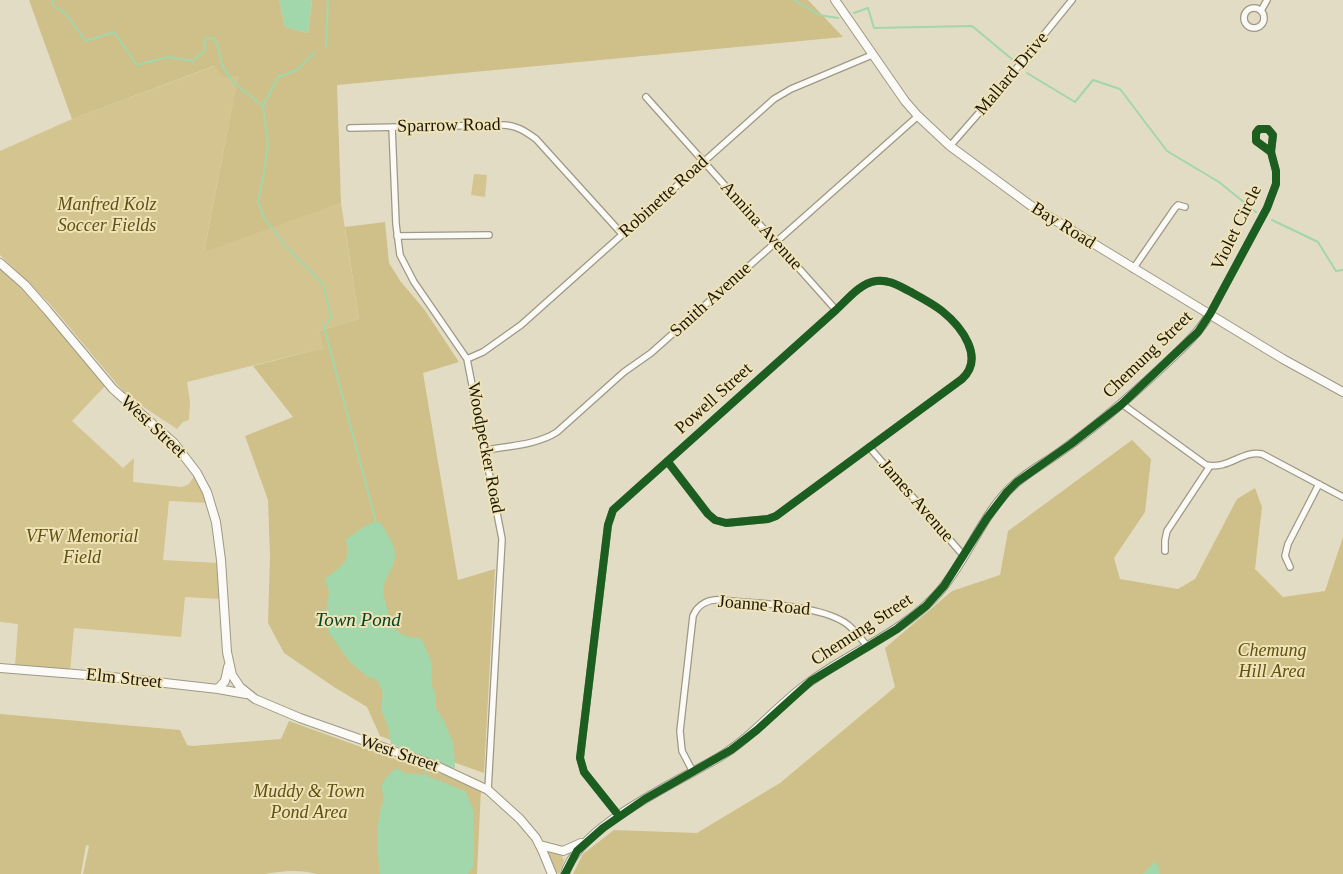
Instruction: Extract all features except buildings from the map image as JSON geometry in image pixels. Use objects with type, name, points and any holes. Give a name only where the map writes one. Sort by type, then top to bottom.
[{"type":"street","name":"Bay Road","points":[[835,0],[898,92],[918,116],[950,146],[1030,206],[1283,359],[1343,392]]},
{"type":"street","name":"Mallard Drive","points":[[950,146],[1005,83],[1072,0]]},
{"type":"street","points":[[1261,10],[1267,0]]},
{"type":"street","name":"Robinette Road","points":[[467,359],[483,352],[515,330],[703,161],[782,94],[872,55]]},
{"type":"street","name":"Annina Avenue","points":[[646,97],[836,310]]},
{"type":"street","name":"Smith Avenue","points":[[486,450],[548,437],[557,432],[624,372],[651,353],[918,116]]},
{"type":"street","name":"Sparrow Road","points":[[350,128],[509,125],[523,129],[536,139],[622,234]]},
{"type":"street","name":"Woodpecker Road","points":[[392,127],[397,236],[400,255],[408,274],[467,359],[503,546],[488,790]]},
{"type":"street","name":"Violet Circle","points":[[1210,314],[1271,201],[1276,177],[1271,152]]},
{"type":"street","points":[[1133,269],[1175,208],[1178,205],[1185,207]]},
{"type":"street","points":[[397,236],[489,235]]},
{"type":"street","name":"West Street","points":[[0,262],[25,285],[116,392],[174,443],[194,468],[207,492],[216,522],[221,560],[226,642],[232,675],[237,684],[248,695],[300,718],[439,767],[488,790],[520,819],[540,845],[552,874]]},
{"type":"street","name":"Powell Street","points":[[619,816],[584,772],[580,758],[611,513],[868,283],[886,281],[924,299],[941,310],[955,324],[971,350],[972,363],[967,374],[779,514],[768,519],[734,522],[718,521],[710,516],[668,462]]},
{"type":"street","name":"Chemung Street","points":[[565,874],[573,856],[590,839],[619,816],[724,754],[743,741],[811,681],[907,622],[926,606],[944,586],[997,503],[1012,487],[1122,404],[1195,335],[1210,314]]},
{"type":"street","points":[[1122,404],[1198,460],[1210,466],[1226,464],[1257,453],[1343,497]]},
{"type":"street","name":"James Avenue","points":[[869,446],[963,556]]},
{"type":"street","points":[[1165,552],[1167,531],[1210,466]]},
{"type":"street","points":[[1290,567],[1286,556],[1288,544],[1319,484]]},
{"type":"street","name":"Joanne Road","points":[[693,772],[682,751],[680,731],[693,616],[695,611],[704,603],[722,600],[820,612],[844,622],[854,630],[868,647]]},
{"type":"street","name":"West Street","points":[[218,688],[226,678],[229,660]]},
{"type":"street","name":"Elm Street","points":[[0,668],[218,688],[248,695]]},
{"type":"street","name":"Chemung Street","points":[[540,845],[564,851],[590,839]]},
{"type":"green space","points":[[29,0],[279,0],[285,27],[308,33],[312,0],[808,0],[843,37],[337,85],[341,203],[204,252],[238,76],[224,77],[214,66],[72,119]]},
{"type":"green space","name":"Manfred Kolz Soccer Fields","points":[[215,66],[238,76],[204,251],[341,203],[359,319],[319,331],[323,348],[187,382],[190,402],[189,420],[183,422],[177,429],[127,396],[49,303],[0,255],[0,151],[72,119]]},
{"type":"green space","points":[[474,174],[487,175],[485,197],[471,195]]},
{"type":"green space","points":[[385,222],[389,263],[401,282],[424,309],[459,362],[423,373],[458,580],[495,569],[484,773],[380,736],[367,707],[284,653],[268,623],[270,556],[268,500],[245,436],[293,417],[253,366],[323,348],[319,331],[359,319],[345,227]]},
{"type":"green space","name":"VFW Memorial Field","points":[[0,267],[34,299],[106,385],[72,421],[123,468],[134,458],[133,482],[182,487],[189,484],[195,475],[208,503],[169,501],[163,560],[219,563],[220,599],[185,597],[181,637],[74,628],[70,671],[15,666],[18,624],[0,622]]},
{"type":"green space","name":"Chemung Hill Area","points":[[1132,440],[1151,459],[1145,512],[1114,558],[1120,579],[1178,589],[1195,579],[1237,499],[1255,488],[1262,507],[1255,569],[1283,597],[1325,591],[1343,537],[1343,874],[573,874],[583,854],[614,830],[697,833],[780,783],[895,687],[885,648],[952,591],[1000,575],[1008,531]]},
{"type":"green space","name":"Muddy & Town Pond Area","points":[[0,714],[180,730],[187,745],[192,746],[281,739],[289,721],[400,761],[456,778],[481,789],[477,874],[317,874],[291,871],[265,874],[83,874],[89,846],[86,845],[81,874],[0,874]]},
{"type":"green space","points":[[551,851],[562,856],[564,861],[559,874],[551,861],[549,853]]},
{"type":"water","points":[[279,0],[312,0],[308,33],[285,27]]},
{"type":"water","name":"Town Pond","points":[[376,522],[381,523],[395,551],[394,563],[385,580],[383,589],[390,618],[392,624],[400,633],[405,636],[420,638],[423,642],[431,661],[432,686],[436,695],[436,708],[452,740],[455,768],[427,761],[418,754],[391,744],[388,726],[381,710],[383,693],[378,682],[368,677],[350,662],[329,633],[325,620],[329,592],[325,579],[344,563],[347,554],[346,539],[367,525]]},
{"type":"water","points":[[397,768],[406,774],[428,776],[465,791],[473,809],[473,867],[468,874],[380,874],[377,838],[383,799],[382,785],[388,775]]},
{"type":"water","points":[[1155,861],[1160,870],[1159,874],[1143,874]]},
{"type":"waterway","points":[[53,0],[52,5],[65,13],[86,41],[114,32],[137,65],[168,57],[193,61],[204,51],[205,39],[214,38],[225,71],[240,88],[263,106]]},
{"type":"waterway","points":[[326,47],[328,0]]},
{"type":"waterway","points":[[794,0],[819,15],[838,18]]},
{"type":"waterway","points":[[854,13],[868,8],[874,28],[972,26],[1013,60]]},
{"type":"waterway","points":[[315,52],[297,70],[278,77],[263,106],[268,144],[258,201],[264,218],[288,249],[323,284],[331,317],[324,327],[375,518],[375,524]]},
{"type":"waterway","points":[[1027,73],[1075,102],[1093,80],[1120,89],[1167,151],[1219,182],[1256,212]]},
{"type":"waterway","points":[[1272,220],[1318,242],[1336,271],[1343,270]]},
{"type":"waterway","points":[[425,768],[426,776]]},
{"type":"cycle path","points":[[565,874],[577,851],[603,828],[645,799],[731,750],[757,730],[811,681],[897,629],[926,606],[944,586],[987,518],[1007,492],[1017,482],[1071,444],[1122,404],[1198,332],[1210,314],[1267,208],[1276,184],[1276,171],[1271,152],[1273,135],[1268,129],[1259,129],[1256,133],[1256,141],[1271,152]]},
{"type":"cycle path","points":[[619,816],[584,772],[580,758],[608,525],[613,510],[854,292],[870,282],[889,282],[922,298],[950,318],[957,325],[968,343],[971,352],[971,362],[969,371],[962,379],[776,516],[768,519],[726,523],[715,520],[708,514],[668,462]]}]
